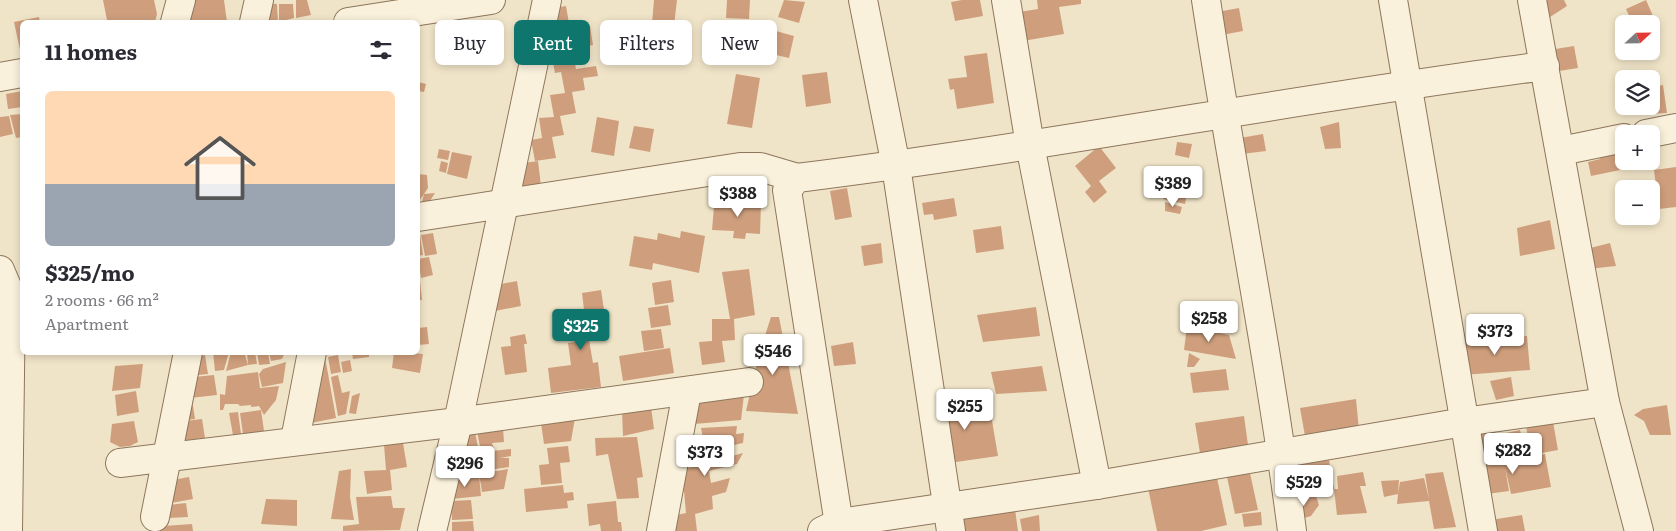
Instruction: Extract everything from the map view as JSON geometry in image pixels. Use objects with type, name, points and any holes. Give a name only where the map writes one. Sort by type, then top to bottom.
[{"type":"street","points":[[176,20],[181,0]]},
{"type":"street","points":[[254,20],[259,0]]},
{"type":"street","points":[[361,20],[491,0]]},
{"type":"street","points":[[432,531],[458,422],[547,0]]},
{"type":"street","points":[[863,0],[896,166],[949,519]]},
{"type":"street","points":[[1006,0],[1030,145],[1097,485]]},
{"type":"street","points":[[1206,0],[1223,112],[1282,452],[1292,531]]},
{"type":"street","points":[[1393,0],[1484,531]]},
{"type":"street","points":[[1532,0],[1561,151],[1604,402],[1639,531]]},
{"type":"street","points":[[420,216],[504,205],[740,167],[760,167],[797,178],[896,166],[1223,112],[1406,84],[1545,66]]},
{"type":"street","points":[[0,76],[20,73]]},
{"type":"street","points":[[1660,131],[1676,128]]},
{"type":"street","points":[[1561,151],[1615,140]]},
{"type":"street","points":[[797,178],[787,190],[833,528],[949,519],[1097,485],[1464,422],[1604,402]]},
{"type":"street","points":[[0,270],[11,296],[8,531]]},
{"type":"street","points":[[155,517],[187,355]]},
{"type":"street","points":[[295,440],[311,355]]},
{"type":"street","points":[[120,463],[295,440],[458,422],[749,382]]},
{"type":"street","points":[[661,531],[687,392]]},
{"type":"building","points":[[103,0],[154,0],[157,14],[156,20],[107,20]]},
{"type":"building","points":[[189,0],[224,0],[227,20],[185,20]]},
{"type":"building","points":[[296,0],[307,0],[311,15],[296,18]]},
{"type":"building","points":[[654,0],[677,0],[675,20],[652,20]]},
{"type":"building","points":[[727,0],[750,0],[749,19],[726,18]]},
{"type":"building","points":[[784,0],[805,2],[799,23],[778,17]]},
{"type":"building","points":[[980,0],[983,16],[955,21],[951,2]]},
{"type":"building","points":[[1037,0],[1081,0],[1081,4],[1059,7],[1064,34],[1017,42],[1012,13],[1038,9]]},
{"type":"building","points":[[1538,0],[1564,0],[1567,6],[1547,19]]},
{"type":"building","points":[[1646,0],[1653,15],[1629,15],[1626,9]]},
{"type":"building","points":[[261,3],[277,4],[278,20],[257,20]]},
{"type":"building","points":[[279,4],[293,4],[294,18],[279,20]]},
{"type":"building","points":[[566,6],[568,20],[555,20],[553,8]]},
{"type":"building","points":[[1239,8],[1243,31],[1222,35],[1217,12]]},
{"type":"building","points":[[39,17],[40,20],[24,20]]},
{"type":"building","points":[[20,21],[20,50],[14,22]]},
{"type":"building","points":[[590,26],[593,45],[590,46]]},
{"type":"building","points":[[777,31],[794,36],[789,58],[777,55]]},
{"type":"building","points":[[1574,46],[1578,68],[1553,72],[1549,50]]},
{"type":"building","points":[[987,53],[994,103],[957,109],[954,89],[950,90],[948,79],[967,77],[964,56]]},
{"type":"building","points":[[553,65],[575,65],[576,69],[596,66],[598,76],[583,78],[585,90],[572,92],[576,113],[560,116],[564,135],[552,137],[556,158],[535,161],[531,140],[542,138],[539,118],[554,117],[550,95],[565,93],[561,72],[555,73]]},
{"type":"building","points":[[827,72],[831,103],[806,107],[802,75]]},
{"type":"building","points":[[736,74],[760,78],[752,128],[727,124]]},
{"type":"building","points":[[420,82],[426,84],[424,92],[420,91]]},
{"type":"building","points":[[1663,85],[1667,113],[1660,113],[1660,86]]},
{"type":"building","points":[[20,91],[20,107],[8,109],[6,94]]},
{"type":"building","points":[[20,114],[20,137],[16,138],[10,115]]},
{"type":"building","points":[[9,116],[13,134],[0,137],[0,117]]},
{"type":"building","points":[[597,117],[619,121],[614,156],[591,152]]},
{"type":"building","points":[[1339,122],[1341,148],[1325,149],[1320,127]]},
{"type":"building","points":[[634,126],[654,129],[650,152],[629,148]]},
{"type":"building","points":[[1263,134],[1266,151],[1242,154],[1240,138]]},
{"type":"building","points":[[1177,142],[1192,144],[1189,158],[1175,155]]},
{"type":"building","points":[[1099,146],[1116,168],[1099,181],[1107,192],[1094,203],[1085,192],[1091,186],[1075,166]]},
{"type":"building","points":[[439,149],[450,151],[448,160],[437,158]]},
{"type":"building","points":[[1615,151],[1615,170],[1620,170],[1591,176],[1588,162],[1600,159],[1599,154]]},
{"type":"building","points":[[452,152],[472,156],[467,179],[447,174]]},
{"type":"building","points":[[441,161],[448,163],[446,173],[439,171]]},
{"type":"building","points":[[538,161],[541,186],[518,188],[516,164]]},
{"type":"building","points":[[1676,167],[1676,207],[1660,209],[1660,180],[1655,180],[1654,170]]},
{"type":"building","points":[[420,174],[427,175],[428,188],[420,200]]},
{"type":"building","points":[[847,188],[852,217],[835,220],[830,191]]},
{"type":"building","points":[[1167,188],[1187,193],[1185,204],[1163,199]]},
{"type":"building","points":[[435,193],[430,201],[422,202],[424,194]]},
{"type":"building","points":[[728,194],[735,195],[734,202],[761,203],[760,234],[746,233],[745,239],[733,238],[734,231],[712,230],[714,207],[728,207]]},
{"type":"building","points":[[954,198],[957,216],[934,220],[933,214],[924,215],[922,203]]},
{"type":"building","points":[[1165,202],[1182,207],[1180,214],[1165,211]]},
{"type":"building","points":[[1550,220],[1555,249],[1520,256],[1517,228]]},
{"type":"building","points":[[1001,226],[1004,249],[976,253],[973,230]]},
{"type":"building","points":[[681,231],[705,236],[699,273],[653,263],[652,270],[629,266],[634,236],[657,240],[658,233],[680,238]]},
{"type":"building","points":[[433,233],[437,254],[425,256],[421,235]]},
{"type":"building","points":[[420,235],[423,255],[420,256]]},
{"type":"building","points":[[881,243],[883,263],[864,266],[861,246]]},
{"type":"building","points":[[1610,243],[1616,266],[1588,269],[1586,249]]},
{"type":"building","points":[[429,257],[433,275],[421,278],[420,259]]},
{"type":"building","points":[[749,269],[755,315],[734,319],[735,340],[722,341],[725,362],[702,365],[699,342],[712,341],[712,319],[730,319],[722,272]]},
{"type":"building","points":[[671,280],[674,302],[655,305],[652,283]]},
{"type":"building","points":[[420,281],[422,300],[420,300]]},
{"type":"building","points":[[517,281],[521,306],[495,311],[491,286]]},
{"type":"building","points":[[601,290],[605,316],[594,317],[597,339],[589,340],[593,363],[598,362],[601,387],[551,393],[548,368],[571,365],[568,343],[575,342],[572,320],[585,318],[582,293]]},
{"type":"building","points":[[668,305],[671,325],[651,328],[648,308]]},
{"type":"building","points":[[1036,307],[1040,336],[983,342],[977,315]]},
{"type":"building","points":[[771,317],[779,317],[798,414],[746,411],[759,354]]},
{"type":"building","points":[[1187,326],[1229,335],[1236,359],[1184,350]]},
{"type":"building","points":[[427,327],[429,344],[420,345],[420,328]]},
{"type":"building","points":[[661,329],[664,348],[644,351],[641,331]]},
{"type":"building","points":[[525,334],[527,344],[524,344],[527,372],[505,375],[501,347],[511,346],[510,337]]},
{"type":"building","points":[[1527,336],[1530,370],[1462,375],[1459,342]]},
{"type":"building","points":[[853,342],[856,364],[834,366],[831,346]]},
{"type":"building","points":[[670,348],[674,373],[623,381],[619,356]]},
{"type":"building","points":[[1189,353],[1200,359],[1194,367],[1187,367]]},
{"type":"building","points":[[423,354],[420,373],[392,368],[394,355]]},
{"type":"building","points":[[205,355],[208,374],[189,376],[188,357]]},
{"type":"building","points":[[213,355],[228,355],[224,370],[215,371]]},
{"type":"building","points":[[230,355],[245,355],[248,365],[226,371]]},
{"type":"building","points":[[247,355],[256,355],[257,364],[248,365]]},
{"type":"building","points":[[257,355],[268,355],[270,364],[259,365]]},
{"type":"building","points":[[270,355],[284,355],[282,359],[271,361]]},
{"type":"building","points":[[338,355],[341,372],[331,374],[328,357]]},
{"type":"building","points":[[352,355],[369,355],[369,357],[353,359]]},
{"type":"building","points":[[325,357],[336,418],[306,424],[306,403],[318,400],[314,378]]},
{"type":"building","points":[[350,360],[352,371],[343,373],[341,362]]},
{"type":"building","points":[[286,362],[283,383],[262,387],[259,374],[263,369]]},
{"type":"building","points":[[143,364],[140,388],[112,391],[115,366]]},
{"type":"building","points":[[1042,366],[1047,391],[996,394],[991,372]]},
{"type":"building","points":[[1226,369],[1229,390],[1193,393],[1190,373]]},
{"type":"building","points":[[258,372],[260,388],[279,386],[276,400],[264,415],[259,406],[251,407],[251,405],[225,404],[223,410],[220,410],[220,394],[225,395],[227,376]]},
{"type":"building","points":[[214,375],[217,395],[181,399],[184,378]]},
{"type":"building","points":[[338,375],[342,393],[350,391],[346,414],[338,416],[331,377]]},
{"type":"building","points":[[1511,377],[1514,396],[1496,400],[1490,381]]},
{"type":"building","points":[[136,391],[139,412],[117,416],[115,395]]},
{"type":"building","points":[[360,393],[356,414],[349,413],[352,396]]},
{"type":"building","points":[[744,395],[741,420],[694,424],[691,401]]},
{"type":"building","points":[[988,397],[998,456],[942,464],[933,406]]},
{"type":"building","points":[[192,399],[195,419],[178,421]]},
{"type":"building","points":[[1356,399],[1359,430],[1305,436],[1300,408]]},
{"type":"building","points":[[1667,405],[1671,435],[1650,435],[1644,421],[1634,415],[1643,409]]},
{"type":"building","points":[[651,407],[654,429],[623,436],[622,411]]},
{"type":"building","points":[[261,410],[264,431],[243,434],[240,413]]},
{"type":"building","points":[[238,412],[241,434],[233,435],[229,413]]},
{"type":"building","points":[[1244,416],[1248,445],[1200,453],[1195,423]]},
{"type":"building","points":[[575,418],[571,441],[544,444],[541,423]]},
{"type":"building","points":[[202,419],[205,438],[180,441],[177,422]]},
{"type":"building","points":[[134,421],[138,442],[130,446],[120,447],[110,442],[112,424]]},
{"type":"building","points":[[1553,422],[1558,450],[1531,455],[1526,426]]},
{"type":"building","points":[[737,426],[736,434],[744,433],[743,443],[734,445],[732,456],[743,453],[737,464],[709,471],[711,483],[730,478],[726,492],[712,496],[713,509],[695,514],[697,531],[663,531],[667,517],[686,513],[684,491],[671,494],[677,470],[708,464],[701,428]]},
{"type":"building","points":[[503,428],[504,442],[492,443],[494,449],[481,451],[477,432]]},
{"type":"building","points":[[1495,430],[1498,455],[1473,458],[1470,433]]},
{"type":"building","points":[[1520,430],[1525,451],[1506,456],[1501,434]]},
{"type":"building","points":[[475,432],[479,452],[469,454],[465,434]]},
{"type":"building","points":[[637,437],[643,477],[637,478],[639,498],[617,499],[608,454],[596,456],[595,438]]},
{"type":"building","points":[[403,443],[407,467],[390,470],[392,490],[367,494],[364,471],[386,470],[384,445]]},
{"type":"building","points":[[568,446],[570,462],[560,463],[562,483],[541,485],[539,465],[549,464],[547,448]]},
{"type":"building","points":[[511,449],[511,456],[500,458],[509,458],[509,467],[476,472],[473,455],[491,452],[495,468],[492,451]]},
{"type":"building","points":[[1545,454],[1551,487],[1511,494],[1505,467],[1509,491],[1480,495],[1475,464],[1503,458],[1504,462]]},
{"type":"building","points":[[473,456],[475,474],[454,476],[452,458]]},
{"type":"building","points":[[1329,460],[1334,489],[1290,495],[1286,467]]},
{"type":"building","points":[[351,469],[350,497],[354,520],[331,519],[339,471]]},
{"type":"building","points":[[508,469],[504,489],[482,492],[479,474]]},
{"type":"building","points":[[1363,472],[1366,486],[1360,486],[1367,513],[1337,515],[1334,489],[1338,489],[1337,476]]},
{"type":"building","points":[[1443,472],[1456,527],[1434,529],[1429,501],[1397,504],[1400,482],[1424,478],[1429,499],[1425,474]]},
{"type":"building","points":[[1216,473],[1227,525],[1201,531],[1157,531],[1148,488]]},
{"type":"building","points":[[1250,473],[1258,510],[1235,514],[1227,477]]},
{"type":"building","points":[[479,475],[481,496],[442,500],[459,476]]},
{"type":"building","points":[[189,477],[193,499],[171,503],[167,481]]},
{"type":"building","points":[[1399,480],[1398,494],[1384,497],[1381,481]]},
{"type":"building","points":[[563,485],[564,493],[573,492],[574,500],[567,501],[568,508],[526,512],[524,489]]},
{"type":"building","points":[[391,496],[393,508],[405,508],[400,530],[343,531],[343,526],[359,524],[356,497]]},
{"type":"building","points":[[1316,496],[1319,505],[1311,516],[1294,521],[1290,500]]},
{"type":"building","points":[[266,499],[297,500],[297,526],[261,524]]},
{"type":"building","points":[[471,500],[473,519],[452,520],[451,501]]},
{"type":"building","points":[[616,501],[618,522],[621,522],[622,531],[601,531],[600,524],[589,526],[587,504]]},
{"type":"building","points":[[186,503],[188,517],[169,518],[168,505]]},
{"type":"building","points":[[1015,509],[1018,531],[960,531],[957,519]]},
{"type":"building","points":[[1261,512],[1262,525],[1244,527],[1242,514]]},
{"type":"building","points":[[1039,515],[1040,531],[1022,531],[1020,519]]},
{"type":"building","points":[[1522,515],[1525,531],[1486,531],[1484,521]]},
{"type":"building","points":[[473,521],[474,531],[452,531],[452,522]]},
{"type":"building","points":[[192,524],[193,531],[150,531],[150,527]]}]
